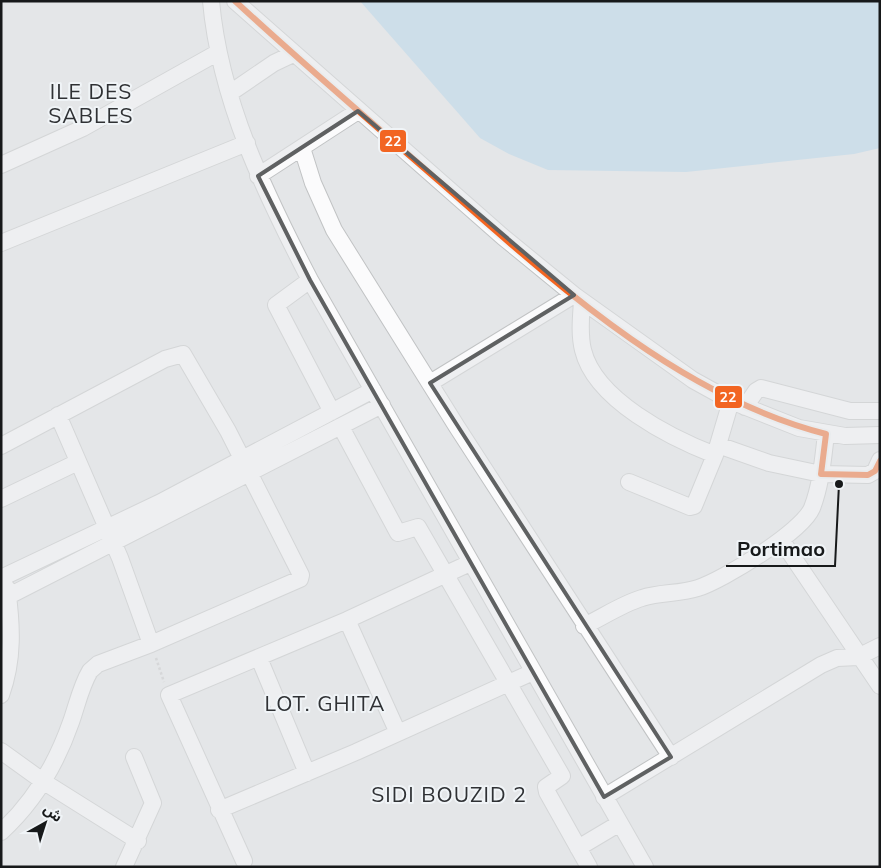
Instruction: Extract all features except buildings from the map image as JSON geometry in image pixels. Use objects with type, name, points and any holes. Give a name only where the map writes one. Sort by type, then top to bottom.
[{"type":"street","points":[[210,1],[217,53],[246,143],[258,176],[310,280],[444,514],[470,564],[645,867]]},
{"type":"street","points":[[235,1],[358,111],[578,298],[693,380],[738,404],[798,428],[845,436],[880,435]]},
{"type":"street","points":[[1,165],[83,128],[217,53]]},
{"type":"street","points":[[230,93],[274,63],[293,54]]},
{"type":"street","points":[[258,176],[358,111]]},
{"type":"street","points":[[1,243],[246,143]]},
{"type":"street","points":[[302,148],[313,183],[334,230],[584,626],[671,757]]},
{"type":"street","points":[[310,280],[276,304],[332,412]]},
{"type":"street","points":[[430,383],[578,298]]},
{"type":"street","points":[[578,298],[583,352],[603,387],[621,403],[685,442],[821,474],[868,476],[875,471],[880,460]]},
{"type":"street","points":[[1,446],[165,359],[184,354],[245,467],[301,577],[297,582],[151,644],[98,664],[90,671],[64,741],[44,782],[33,798],[1,832]]},
{"type":"street","points":[[629,482],[692,507],[696,504],[716,450],[738,404],[761,388],[850,411],[880,412]]},
{"type":"street","points":[[245,467],[332,412],[372,390]]},
{"type":"street","points":[[5,599],[110,535],[245,467],[341,426],[382,405]]},
{"type":"street","points":[[58,415],[135,596],[151,644]]},
{"type":"street","points":[[341,426],[398,534],[418,527],[444,514]]},
{"type":"street","points":[[584,626],[643,597],[692,590],[706,585],[782,541],[808,516],[821,474],[826,434]]},
{"type":"street","points":[[1,500],[78,462]]},
{"type":"street","points":[[418,527],[562,776]]},
{"type":"street","points":[[1,695],[11,656],[12,628],[5,599],[2,575],[110,535]]},
{"type":"street","points":[[782,541],[858,657],[880,686]]},
{"type":"street","points":[[244,861],[219,810],[169,695],[347,620],[448,576],[470,564]]},
{"type":"street","points":[[347,620],[398,733]]},
{"type":"street","points":[[604,797],[821,665],[837,658],[858,657],[880,646]]},
{"type":"street","points":[[259,658],[307,773]]},
{"type":"street","points":[[219,810],[307,773],[533,672]]},
{"type":"street","points":[[1,751],[44,782],[138,841]]},
{"type":"street","points":[[124,867],[138,841],[153,803],[134,757]]},
{"type":"street","points":[[586,764],[562,776],[546,787],[589,867]]},
{"type":"street","points":[[578,848],[620,823]]},
{"type":"path","points":[[151,644],[169,695]]},
{"type":"highlighted area","points":[[358,111],[574,295],[430,383],[671,757],[604,797],[310,280],[258,176]]},
{"type":"water","points":[[360,1],[880,1],[880,148],[854,154],[686,172],[548,170],[509,154],[480,138]]},
{"type":"transit line","name":"22","points":[[235,1],[527,258],[620,331],[668,364],[719,393],[771,416],[826,434],[821,474],[868,475],[875,471],[880,461]]},
{"type":"place","name":"Portimao","points":[[839,484]]},
{"type":"district","name":"ILE DES SABLES","points":[[91,104]]},
{"type":"district","name":"LOT. GHITA","points":[[325,704]]},
{"type":"district","name":"SIDI BOUZID 2","points":[[449,795]]}]
